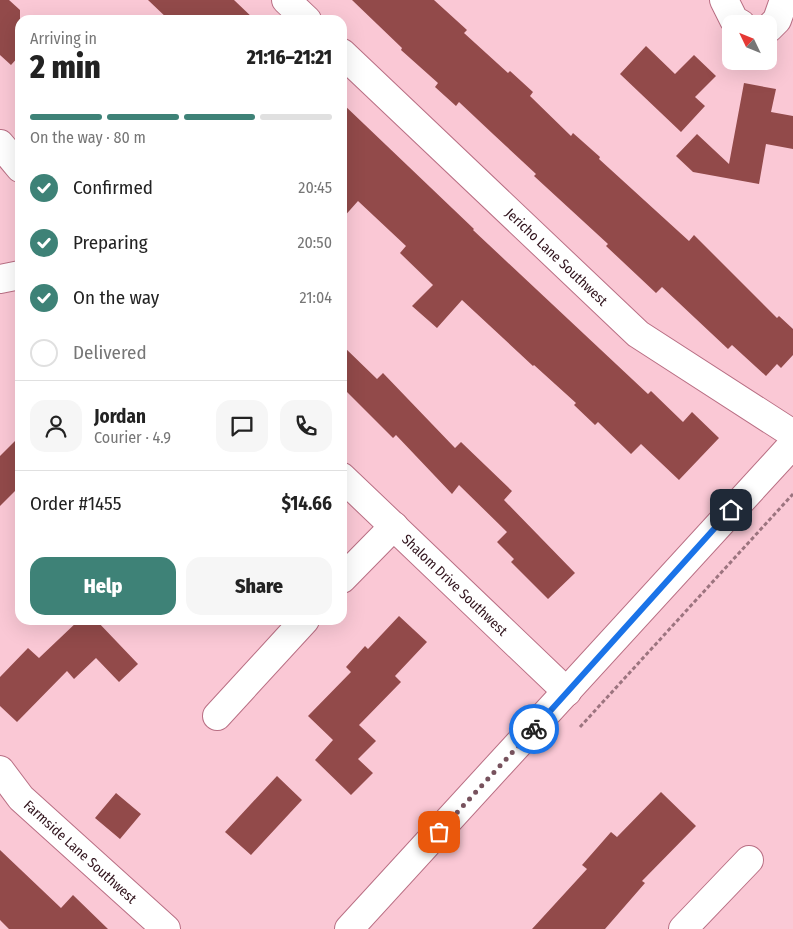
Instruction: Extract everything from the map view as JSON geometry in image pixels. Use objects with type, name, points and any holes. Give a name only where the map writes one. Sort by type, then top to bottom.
[{"type":"street","points":[[286,0],[302,15]]},
{"type":"street","points":[[724,0],[732,15]]},
{"type":"street","points":[[778,17],[784,0]]},
{"type":"street","name":"Jericho Lane Southwest","points":[[347,58],[638,334],[793,434]]},
{"type":"street","points":[[0,144],[15,162]]},
{"type":"street","points":[[349,929],[793,444]]},
{"type":"street","name":"Shalom Drive Southwest","points":[[347,482],[567,692]]},
{"type":"street","points":[[347,574],[394,526]]},
{"type":"street","points":[[217,716],[300,625]]},
{"type":"street","name":"Farmside Lane Southwest","points":[[0,770],[21,798],[166,929]]},
{"type":"street","points":[[683,929],[749,860]]},
{"type":"path","points":[[580,727],[793,494]]},
{"type":"building","points":[[0,0],[9,0],[20,10],[20,15],[15,15],[15,61],[11,65],[0,55]]},
{"type":"building","points":[[148,0],[234,0],[250,15],[164,15]]},
{"type":"building","points":[[352,0],[434,0],[467,30],[464,33],[508,73],[510,71],[533,92],[530,96],[571,136],[573,133],[689,241],[694,235],[777,318],[779,316],[793,329],[793,355],[781,368],[777,364],[766,376],[732,345],[728,349],[662,287],[656,293],[606,246],[608,244],[534,176],[536,174],[459,102],[456,106],[435,87],[438,83],[401,50],[402,48]]},
{"type":"building","points":[[646,46],[675,74],[694,55],[716,76],[695,97],[705,106],[681,132],[620,74]]},
{"type":"building","points":[[744,83],[776,89],[771,112],[793,116],[793,149],[766,144],[759,184],[693,172],[676,156],[697,134],[729,164]]},
{"type":"building","points":[[347,108],[473,230],[648,394],[651,391],[683,422],[692,412],[719,438],[679,480],[641,444],[631,454],[598,422],[595,425],[574,405],[576,403],[462,300],[437,328],[412,306],[433,285],[400,253],[406,246],[358,201],[347,213]]},
{"type":"building","points":[[347,350],[377,379],[383,373],[455,448],[461,442],[512,491],[504,500],[575,573],[548,599],[511,562],[514,559],[497,542],[507,532],[459,485],[452,494],[396,435],[393,438],[347,392]]},
{"type":"building","points":[[15,441],[15,491],[0,506],[0,456]]},
{"type":"building","points":[[399,616],[427,642],[395,676],[401,682],[359,725],[376,741],[358,759],[373,773],[351,795],[315,760],[333,740],[308,716],[351,672],[346,667],[365,646],[368,649]]},
{"type":"building","points":[[74,625],[101,625],[138,664],[119,682],[96,658],[74,679],[67,671],[17,722],[0,706],[0,677],[28,648],[39,658]]},
{"type":"building","points":[[277,776],[302,800],[251,855],[225,832]]},
{"type":"building","points":[[661,792],[696,826],[642,881],[645,883],[605,929],[532,929],[587,869],[582,865],[611,832],[617,837]]},
{"type":"building","points":[[116,793],[141,814],[120,839],[95,818]]},
{"type":"building","points":[[0,850],[61,908],[73,895],[108,929],[9,929],[0,920]]},
{"type":"way so far","points":[[439,832],[534,729]]},
{"type":"route","points":[[534,729],[731,510]]}]
